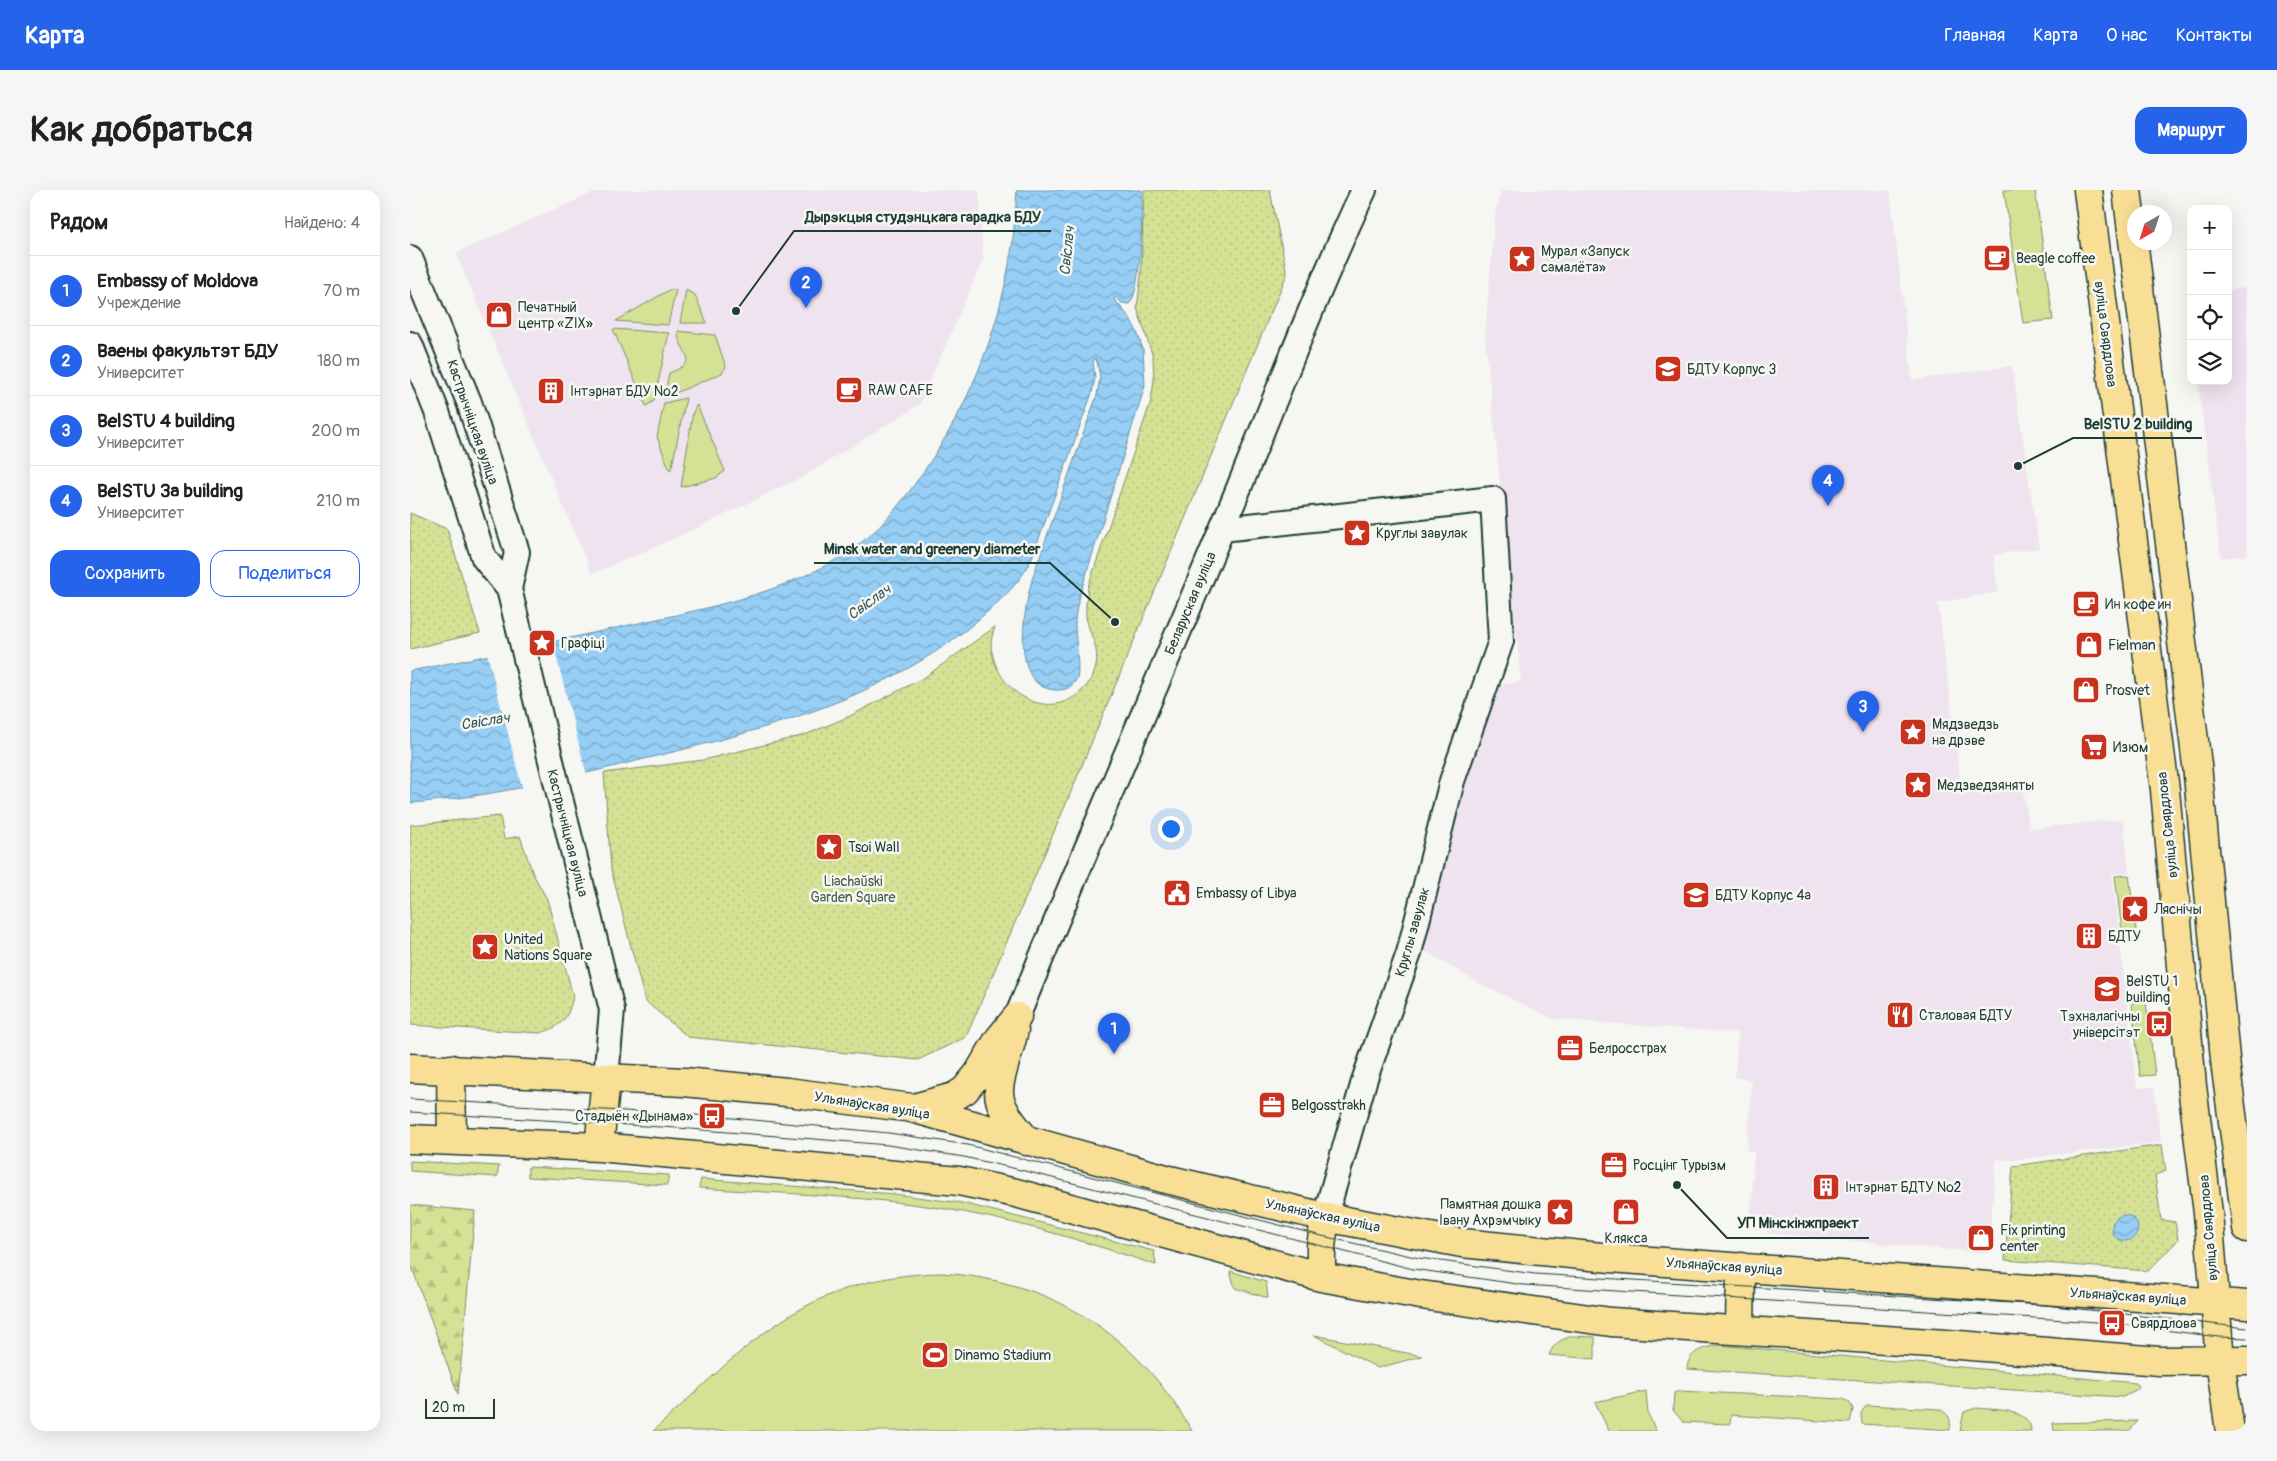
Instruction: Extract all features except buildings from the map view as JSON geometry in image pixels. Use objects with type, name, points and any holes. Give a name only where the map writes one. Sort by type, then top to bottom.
[{"type":"main road","name":"вуліца Свярдлова","points":[[2088,190],[2165,790],[2192,1086],[2208,1213],[2220,1361],[2230,1431]]},
{"type":"main road","points":[[2127,190],[2196,755],[2226,1069],[2247,1228]]},
{"type":"main road","points":[[912,1108],[954,1097],[965,1090],[1016,1017]]},
{"type":"main road","points":[[1016,1017],[999,1091],[1002,1104],[1009,1118],[1026,1141]]},
{"type":"main road","name":"Ульянаўская вуліца","points":[[410,1068],[606,1078],[770,1090],[912,1108],[1166,1179],[1325,1217],[1462,1243],[1611,1258],[2247,1305]]},
{"type":"main road","points":[[451,1069],[452,1140]]},
{"type":"main road","points":[[599,1147],[606,1078]]},
{"type":"main road","points":[[410,1138],[599,1147],[959,1181],[1016,1193],[1321,1277],[1421,1295],[1611,1322],[1740,1329],[2160,1361],[2247,1360]]},
{"type":"main road","points":[[1321,1277],[1321,1247],[1325,1217]]},
{"type":"main road","points":[[1740,1329],[1741,1267]]},
{"type":"street","name":"Беларуская вуліца","points":[[1016,1017],[1108,795],[1222,529],[1332,256],[1364,190]]},
{"type":"street","name":"Кастрычніцкая вуліца","points":[[410,258],[468,402],[517,552],[509,589]]},
{"type":"street","name":"Кастрычніцкая вуліца","points":[[410,344],[437,412],[484,558],[509,589],[612,1010],[606,1078]]},
{"type":"street","name":"Круглы завулак","points":[[1222,529],[1493,499],[1501,641],[1452,781],[1408,953],[1364,1078],[1325,1217]]},
{"type":"shaded area","points":[[599,190],[979,190],[983,260],[919,405],[804,476],[693,530],[592,574],[456,253]]},
{"type":"shaded area","points":[[1502,190],[1890,190],[1912,380],[2012,366],[2039,548],[1993,555],[1998,592],[1938,603],[1961,788],[2022,782],[2029,829],[2123,819],[2129,872],[2112,874],[2137,1088],[2154,1087],[2161,1142],[2013,1160],[1996,1159],[1988,1253],[1767,1233],[1767,1229],[1750,1227],[1754,1151],[1747,1152],[1752,1080],[1735,1077],[1738,1033],[1554,1019],[1478,983],[1422,949],[1461,790],[1495,686],[1521,681],[1485,337],[1495,213]]},
{"type":"shaded area","points":[[2247,287],[2247,555],[2221,558],[2199,385],[2232,385],[2232,290]]},
{"type":"green space","name":"Liachaŭski Garden Square","points":[[1144,190],[1270,190],[1287,274],[1065,806],[966,1037],[918,1060],[688,1037],[645,1001],[611,869],[604,773],[703,760],[805,735],[850,716],[925,677],[995,627],[991,645],[994,660],[1010,687],[1022,696],[1035,702],[1049,704],[1064,702],[1078,694],[1090,682],[1096,666],[1097,653],[1086,617],[1088,587],[1151,401],[1154,380],[1153,357],[1137,308],[1141,276]]},
{"type":"green space","points":[[2004,190],[2035,190],[2053,320],[2023,323]]},
{"type":"green space","points":[[669,290],[676,290],[668,325],[616,321]]},
{"type":"green space","points":[[686,290],[695,295],[707,323],[680,323]]},
{"type":"green space","points":[[613,329],[669,333],[654,401],[646,406]]},
{"type":"green space","points":[[678,331],[715,335],[726,367],[722,373],[664,398],[669,373],[680,368],[687,359]]},
{"type":"green space","points":[[686,398],[670,471],[657,437],[664,403]]},
{"type":"green space","points":[[697,405],[725,471],[716,478],[681,487],[693,412]]},
{"type":"green space","points":[[410,513],[447,529],[480,633],[410,649]]},
{"type":"green space","name":"United Nations Square","points":[[500,816],[504,839],[520,836],[533,874],[547,899],[573,996],[567,1015],[554,1028],[540,1033],[410,1025],[410,825]]},
{"type":"green space","points":[[2129,875],[2136,930],[2122,931],[2115,876]]},
{"type":"green space","points":[[2146,1002],[2155,1075],[2140,1076],[2132,1003]]},
{"type":"green space","points":[[2162,1145],[2166,1171],[2155,1175],[2161,1220],[2175,1222],[2178,1240],[2148,1271],[2005,1260],[2013,1166]]},
{"type":"green space","points":[[410,1161],[499,1166],[497,1177],[410,1171]]},
{"type":"green space","points":[[528,1167],[669,1175],[667,1185],[528,1177]]},
{"type":"green space","points":[[701,1179],[894,1194],[962,1203],[1154,1251],[1156,1265],[1061,1235],[963,1212],[864,1199],[699,1188]]},
{"type":"green space","points":[[410,1205],[475,1211],[458,1394],[410,1262]]},
{"type":"green space","points":[[1230,1271],[1266,1282],[1268,1298],[1235,1288]]},
{"type":"green space","name":"Dinamo Stadium","points":[[942,1273],[983,1278],[1020,1287],[1056,1301],[1088,1319],[1118,1340],[1145,1367],[1170,1397],[1192,1431],[653,1431],[750,1344],[781,1321],[815,1302],[852,1287],[894,1277]]},
{"type":"green space","points":[[1314,1335],[1422,1356],[1378,1368]]},
{"type":"green space","points":[[1572,1336],[1595,1337],[1595,1359],[1549,1355],[1558,1342]]},
{"type":"green space","points":[[1718,1345],[2136,1383],[2139,1388],[2123,1397],[1687,1369],[1693,1354],[1702,1349]]},
{"type":"green space","points":[[1646,1391],[1648,1414],[1656,1431],[1609,1431],[1595,1402]]},
{"type":"green space","points":[[1679,1391],[1843,1399],[1849,1402],[1853,1409],[1850,1423],[1731,1415],[1730,1424],[1683,1422],[1673,1410],[1674,1393]]},
{"type":"green space","points":[[1867,1405],[1939,1409],[1949,1417],[1950,1430],[1862,1424],[1861,1413]]},
{"type":"green space","points":[[1976,1408],[2001,1410],[2018,1414],[2029,1423],[2031,1431],[1960,1431],[1964,1412]]},
{"type":"green space","points":[[2138,1421],[2129,1431],[2054,1431],[2053,1423]]},
{"type":"water","name":"Свіслач","points":[[1017,190],[1142,190],[1137,285],[1129,304],[1122,303],[1115,297],[1114,299],[1130,318],[1137,332],[1143,349],[1145,386],[1078,603],[1075,625],[1078,674],[1073,684],[1062,690],[1055,690],[1040,685],[1030,674],[1025,659],[1023,640],[1024,620],[1035,570],[1097,395],[1100,377],[1095,359],[1093,361],[1095,378],[1092,393],[1029,564],[1019,580],[1000,600],[948,643],[907,669],[864,690],[819,709],[773,725],[679,751],[550,782],[494,793],[410,803],[410,671],[510,651],[738,600],[801,578],[857,546],[877,529],[926,468],[955,420],[978,370],[996,318],[1009,264]]},
{"type":"water","points":[[2125,1215],[2134,1219],[2138,1228],[2134,1237],[2125,1241],[2116,1237],[2112,1228],[2116,1219]]},
{"type":"pier","points":[[552,639],[587,776],[523,791],[487,653]]},
{"type":"tram line","points":[[410,1099],[712,1116],[889,1133],[968,1145],[1322,1236],[1419,1258],[1535,1274],[2045,1305],[2247,1328]]},
{"type":"tram line","points":[[410,1112],[678,1128],[888,1145],[964,1157],[1021,1170],[1413,1269],[1524,1285],[2112,1323],[2218,1337],[2247,1338]]},
{"type":"place","name":"Beagle coffee","points":[[1997,258]]},
{"type":"place","name":"Мурал «Запуск самалёта»","points":[[1522,259]]},
{"type":"place","name":"Ваены факультэт БДУ","points":[[806,308]]},
{"type":"place","name":"Дырэкцыя студэнцкага гарадка БДУ","points":[[736,311]]},
{"type":"place","name":"Печатный центр «ZIX»","points":[[499,315]]},
{"type":"place","name":"БДТУ Корпус 3","points":[[1668,369]]},
{"type":"place","name":"RAW CAFE","points":[[849,390]]},
{"type":"place","name":"Інтэрнат БДУ №2","points":[[551,391]]},
{"type":"place","name":"BelSTU 2 building","points":[[2018,466]]},
{"type":"place","name":"BelSTU 3a building","points":[[1828,506]]},
{"type":"place","name":"Круглы завулак","points":[[1357,533]]},
{"type":"place","name":"Ин кофе ин","points":[[2086,604]]},
{"type":"place","name":"Minsk water and greenery diameter","points":[[1115,622]]},
{"type":"place","name":"Графіці","points":[[542,643]]},
{"type":"place","name":"Fielman","points":[[2089,645]]},
{"type":"place","name":"Prosvet","points":[[2086,690]]},
{"type":"place","name":"BelSTU 4 building","points":[[1863,732]]},
{"type":"place","name":"Мядзведзь на дрэве","points":[[1913,732]]},
{"type":"place","name":"Изюм","points":[[2094,747]]},
{"type":"place","name":"Медзведзяняты","points":[[1918,785]]},
{"type":"place","name":"Tsoi Wall","points":[[829,847]]},
{"type":"place","name":"Embassy of Libya","points":[[1177,893]]},
{"type":"place","name":"БДТУ Корпус 4а","points":[[1696,895]]},
{"type":"place","name":"Ляснічы","points":[[2135,909]]},
{"type":"place","name":"БДТУ","points":[[2089,936]]},
{"type":"place","name":"United Nations Square","points":[[485,947]]},
{"type":"place","name":"BelSTU 1 building","points":[[2107,989]]},
{"type":"place","name":"Сталовая БДТУ","points":[[1900,1015]]},
{"type":"place","name":"Тэхналагічны універсітэт","points":[[2159,1024]]},
{"type":"place","name":"Белросстрах","points":[[1570,1048]]},
{"type":"place","name":"Embassy of Moldova","points":[[1114,1054]]},
{"type":"place","name":"Belgosstrakh","points":[[1272,1105]]},
{"type":"place","name":"Стадыён «Дынама»","points":[[712,1116]]},
{"type":"place","name":"Росцінг Турызм","points":[[1614,1165]]},
{"type":"place","name":"УП Мінскінжпраект","points":[[1677,1185]]},
{"type":"place","name":"Інтэрнат БДТУ №2","points":[[1826,1187]]},
{"type":"place","name":"Памятная дошка Івану Ахрэмчыку","points":[[1560,1212]]},
{"type":"place","name":"Клякса","points":[[1626,1212]]},
{"type":"place","name":"Fix printing center","points":[[1981,1238]]},
{"type":"place","name":"Свярдлова","points":[[2112,1323]]},
{"type":"place","name":"Dinamo Stadium","points":[[935,1355]]}]
